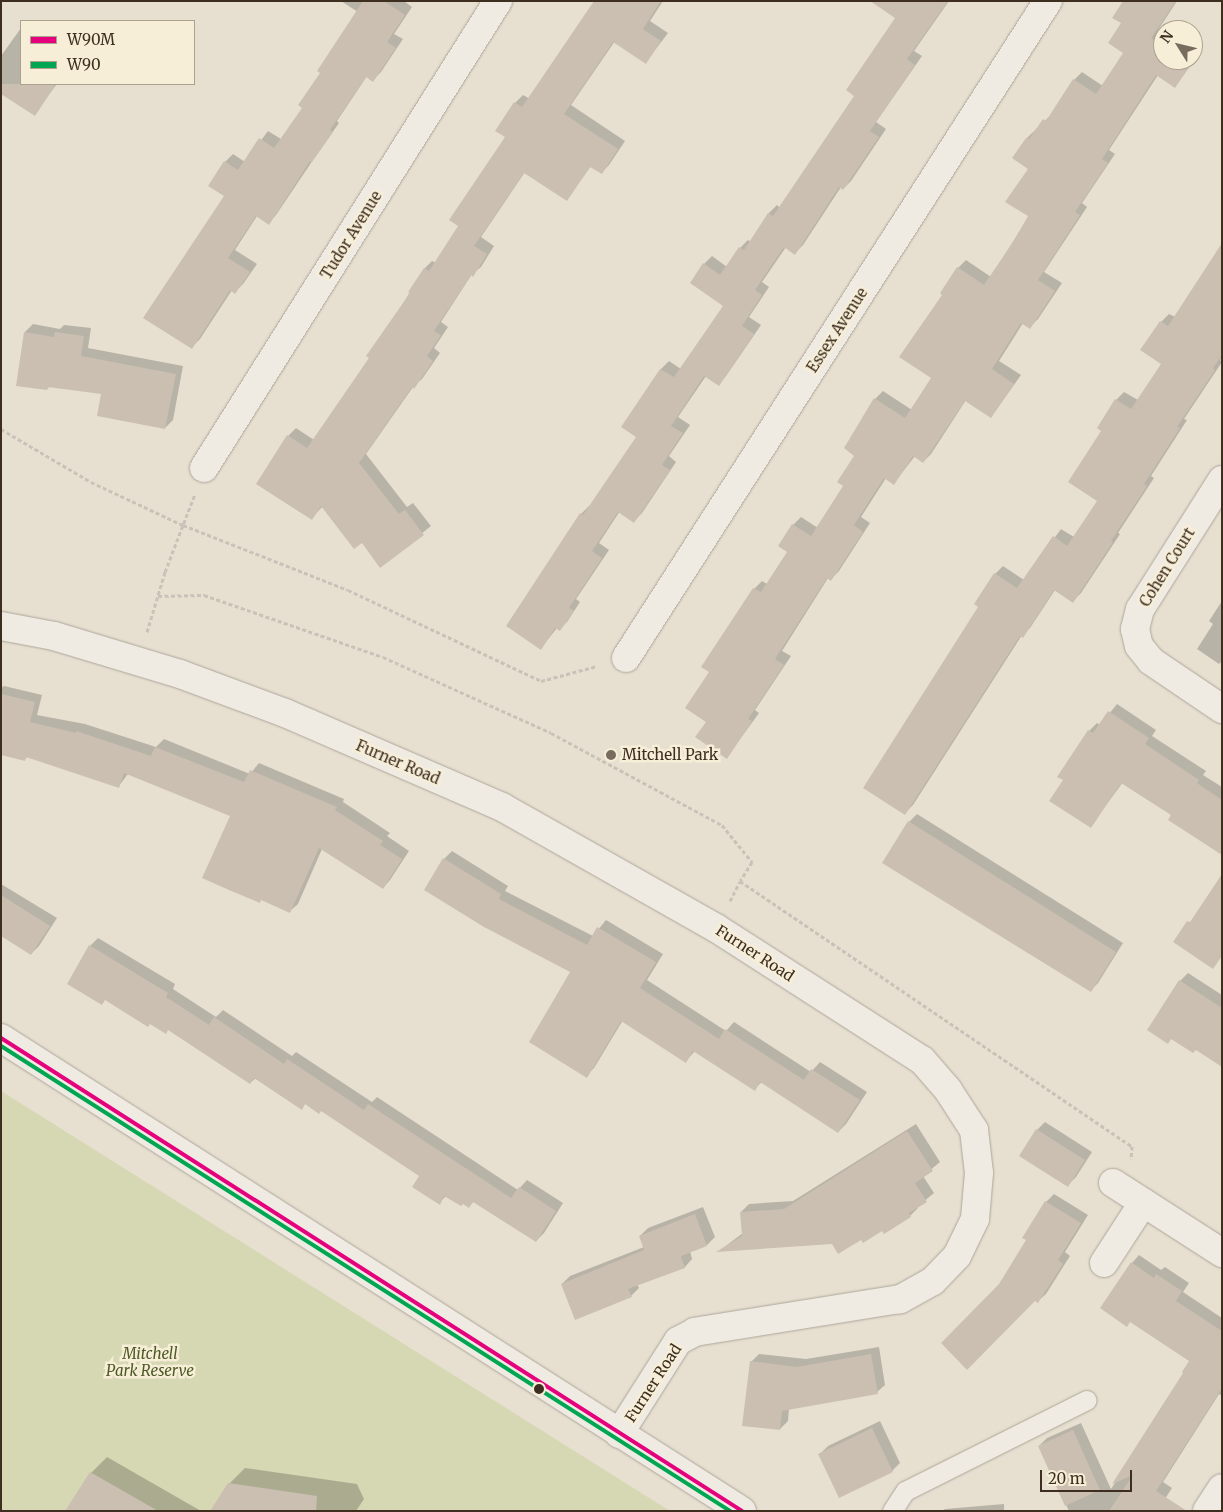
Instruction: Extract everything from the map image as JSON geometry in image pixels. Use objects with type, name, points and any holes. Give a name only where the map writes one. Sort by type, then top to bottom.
[{"type":"street","name":"Tudor Avenue","points":[[204,468],[498,1]]},
{"type":"street","name":"Essex Avenue","points":[[626,658],[1048,1]]},
{"type":"street","name":"Cohen Court","points":[[1222,480],[1140,609],[1135,629],[1139,646],[1151,661],[1222,710]]},
{"type":"street","name":"Furner Road","points":[[1,626],[54,636],[180,674],[285,712],[502,807],[716,928],[922,1060],[948,1090],[974,1130],[979,1173],[975,1219],[958,1256],[933,1281],[900,1300],[695,1332],[678,1341],[619,1434]]},
{"type":"street","points":[[1,1038],[742,1511]]},
{"type":"street","points":[[1104,1263],[1129,1194],[1222,1253]]},
{"type":"street","points":[[1207,1511],[1222,1488]]},
{"type":"lane","points":[[892,1511],[905,1491],[1087,1400]]},
{"type":"path","points":[[1,429],[90,482],[183,525],[348,590],[541,681],[626,658]]},
{"type":"path","points":[[138,661],[158,596],[204,468]]},
{"type":"path","points":[[158,596],[204,595],[383,657],[551,733],[722,825],[752,862],[716,928]]},
{"type":"path","points":[[740,881],[1132,1146],[1129,1194]]},
{"type":"green space","name":"Mitchell Park Reserve","points":[[1,1091],[670,1511],[1,1511]]},
{"type":"building","points":[[363,1],[384,1],[405,15],[387,42],[396,48],[373,82],[366,77],[330,130],[333,132],[312,162],[310,161],[269,225],[256,216],[228,258],[250,272],[235,294],[230,290],[192,349],[143,318],[224,196],[208,186],[224,161],[238,170],[259,138],[274,148],[302,108],[298,105],[320,73],[317,71]]},
{"type":"building","points":[[594,1],[661,1],[643,29],[661,41],[646,64],[613,42],[564,114],[618,149],[602,174],[590,167],[567,201],[524,173],[474,246],[487,254],[473,277],[471,275],[434,331],[441,335],[427,356],[433,361],[414,389],[412,387],[359,463],[399,514],[405,510],[424,535],[380,568],[362,543],[354,549],[321,506],[312,520],[256,484],[287,435],[307,448],[369,358],[366,356],[410,293],[408,292],[424,268],[429,271],[458,226],[449,220],[505,137],[495,131],[514,102],[522,107]]},
{"type":"building","points":[[870,1],[948,1],[907,59],[915,65],[870,131],[879,137],[843,190],[839,187],[795,255],[784,247],[755,290],[762,295],[742,326],[754,334],[719,386],[704,376],[671,426],[683,433],[662,465],[670,470],[634,523],[618,512],[592,551],[602,558],[569,608],[574,611],[560,631],[555,628],[541,650],[506,626],[580,513],[583,515],[636,437],[621,427],[660,369],[674,377],[723,306],[690,283],[703,263],[720,275],[739,247],[744,250],[768,213],[773,216],[854,96],[846,90],[895,18]]},
{"type":"building","points":[[1123,1],[1176,1],[1163,20],[1153,20],[1153,35],[1151,38],[1153,39],[1153,70],[1187,70],[1175,88],[1156,75],[1102,159],[1108,163],[1075,212],[1080,215],[1038,280],[1055,291],[1030,329],[1021,323],[992,369],[1014,384],[991,418],[965,401],[923,463],[913,456],[894,485],[884,478],[854,525],[863,532],[831,581],[827,578],[775,659],[784,665],[748,719],[752,721],[727,759],[695,737],[706,722],[685,708],[709,672],[701,667],[753,588],[761,592],[787,552],[778,546],[792,524],[811,536],[843,486],[837,482],[854,456],[844,448],[874,398],[905,418],[931,378],[899,357],[942,295],[940,293],[957,267],[984,285],[1015,239],[1028,216],[1005,202],[1028,169],[1012,158],[1043,119],[1046,121],[1073,79],[1096,94],[1123,53],[1108,43],[1121,23],[1112,18]]},
{"type":"building","points":[[1,84],[55,85],[35,116],[1,94]]},
{"type":"building","points":[[1222,243],[1222,355],[1213,368],[1215,370],[1177,427],[1180,428],[1144,484],[1147,486],[1073,603],[1054,590],[1023,638],[1020,636],[905,815],[863,788],[978,607],[974,604],[994,573],[1017,588],[1053,536],[1067,546],[1097,501],[1068,482],[1101,431],[1097,428],[1115,399],[1131,409],[1161,364],[1140,350],[1160,321],[1168,326]]},
{"type":"building","points":[[24,332],[54,337],[55,332],[84,336],[81,356],[176,374],[165,429],[97,416],[101,394],[48,387],[47,390],[16,386]]},
{"type":"building","points":[[1,694],[35,702],[30,722],[76,733],[76,731],[151,756],[155,747],[244,782],[250,770],[337,807],[335,810],[383,841],[380,845],[402,859],[383,889],[319,848],[290,913],[261,900],[260,903],[202,878],[230,816],[124,773],[119,788],[26,757],[25,761],[1,755]]},
{"type":"building","points":[[1108,711],[1149,738],[1145,744],[1199,780],[1197,783],[1222,800],[1222,855],[1168,820],[1171,815],[1121,783],[1091,828],[1049,801],[1063,780],[1057,777],[1088,730],[1093,733]]},
{"type":"building","points":[[908,821],[1116,952],[1091,992],[882,863]]},
{"type":"building","points":[[443,858],[501,894],[499,899],[587,945],[597,927],[656,962],[640,988],[719,1039],[725,1029],[804,1080],[811,1069],[860,1100],[838,1133],[760,1082],[755,1091],[693,1051],[686,1063],[621,1021],[587,1078],[529,1042],[570,972],[484,927],[424,890]]},
{"type":"building","points":[[1222,874],[1222,956],[1213,969],[1173,942],[1187,921],[1190,922]]},
{"type":"building","points":[[1,895],[50,926],[31,955],[1,936]]},
{"type":"building","points":[[89,945],[168,993],[166,997],[209,1025],[214,1017],[284,1064],[287,1059],[364,1110],[368,1104],[511,1198],[519,1187],[556,1211],[536,1242],[473,1202],[469,1208],[463,1204],[461,1206],[444,1196],[440,1205],[412,1187],[419,1176],[321,1111],[319,1114],[305,1104],[302,1110],[254,1078],[250,1084],[168,1030],[166,1034],[150,1024],[148,1027],[105,1000],[102,1005],[67,984]]},
{"type":"building","points":[[1179,980],[1222,1008],[1222,1067],[1196,1050],[1193,1053],[1171,1039],[1168,1044],[1147,1030]]},
{"type":"building","points":[[1036,1129],[1085,1160],[1068,1187],[1019,1156]]},
{"type":"building","points":[[907,1131],[933,1171],[915,1183],[927,1202],[909,1213],[911,1217],[884,1234],[882,1231],[863,1243],[861,1240],[838,1254],[832,1244],[716,1252],[742,1236],[740,1212],[784,1209]]},
{"type":"building","points":[[1045,1201],[1081,1223],[1058,1260],[1063,1264],[1038,1303],[1035,1301],[967,1370],[941,1343],[999,1284],[1026,1240],[1022,1238]]},
{"type":"building","points":[[695,1214],[707,1246],[681,1256],[685,1268],[628,1289],[632,1297],[575,1320],[561,1284],[644,1250],[639,1236]]},
{"type":"building","points":[[1131,1262],[1154,1278],[1156,1274],[1182,1291],[1176,1301],[1222,1331],[1222,1388],[1156,1491],[1187,1511],[1109,1511],[1133,1475],[1112,1484],[1189,1361],[1130,1322],[1127,1327],[1100,1308]]},
{"type":"building","points":[[871,1354],[878,1394],[782,1411],[780,1430],[742,1426],[750,1361],[797,1367]]},
{"type":"building","points":[[872,1428],[893,1472],[839,1498],[818,1454]]},
{"type":"building","points":[[1073,1430],[1100,1490],[1065,1506],[1038,1446]]},
{"type":"building","points":[[90,1472],[158,1511],[65,1511]]},
{"type":"building","points":[[228,1483],[317,1496],[316,1511],[210,1511]]},
{"type":"transit line","name":"W90M","points":[[1,1038],[742,1511]]},
{"type":"transit line","name":"W90","points":[[1,1046],[730,1511]]},
{"type":"place","name":"Mitchell Park","points":[[611,755]]}]
